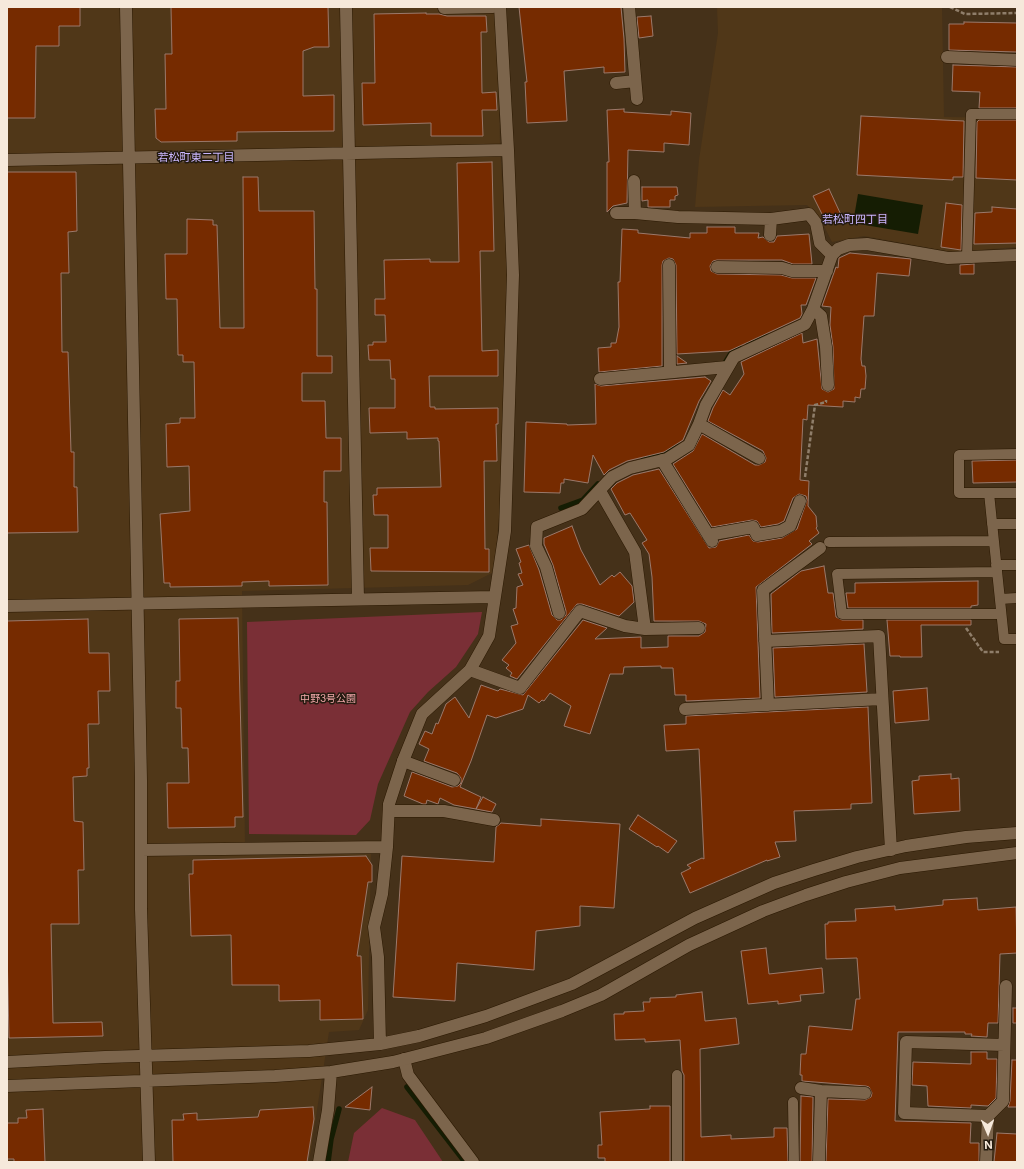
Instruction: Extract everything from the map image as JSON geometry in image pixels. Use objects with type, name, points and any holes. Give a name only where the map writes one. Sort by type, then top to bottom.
[{"type":"street","points":[[126,7],[141,850],[149,1162]]},
{"type":"street","points":[[346,7],[358,599]]},
{"type":"street","points":[[444,8],[493,7]]},
{"type":"street","points":[[380,1044],[378,957],[374,927],[382,894],[388,847],[389,804],[403,762],[422,714],[470,670],[489,636],[505,530],[513,275],[500,7]]},
{"type":"street","points":[[629,7],[637,99]]},
{"type":"street","points":[[947,57],[1017,60]]},
{"type":"street","points":[[616,83],[635,80]]},
{"type":"street","points":[[7,160],[508,150]]},
{"type":"street","points":[[634,181],[636,212]]},
{"type":"street","points":[[616,214],[636,212],[678,217],[771,220],[809,214],[816,223],[820,243],[832,254]]},
{"type":"street","points":[[770,235],[771,220]]},
{"type":"street","points":[[559,613],[546,567],[536,546],[537,527],[582,509],[612,477],[624,471],[667,459],[689,445],[706,405],[734,357],[745,350],[786,334],[805,324],[813,309],[828,271],[832,254],[838,249],[849,245],[867,244],[948,258],[1017,255]]},
{"type":"street","points":[[669,265],[670,372]]},
{"type":"street","points":[[717,267],[782,268],[792,271],[828,271]]},
{"type":"street","points":[[813,309],[821,316],[826,347],[828,385]]},
{"type":"street","points":[[600,378],[727,367]]},
{"type":"street","points":[[699,424],[759,458]]},
{"type":"street","points":[[662,460],[711,539],[753,527],[757,535],[781,531],[790,526],[800,501]]},
{"type":"street","points":[[600,491],[635,552],[645,629]]},
{"type":"street","points":[[768,704],[763,590],[825,545]]},
{"type":"street","points":[[7,606],[494,597]]},
{"type":"street","points":[[470,670],[520,688],[580,611],[625,626],[645,629],[699,628]]},
{"type":"street","points":[[766,640],[879,636],[890,850]]},
{"type":"street","points":[[685,709],[882,699]]},
{"type":"street","points":[[403,762],[454,780]]},
{"type":"street","points":[[389,811],[444,811],[494,820]]},
{"type":"street","points":[[7,1062],[309,1051],[380,1044],[456,1026],[532,1000],[572,984],[695,918],[774,883],[857,857],[890,850],[966,837],[1017,833]]},
{"type":"street","points":[[141,850],[388,847]]},
{"type":"street","points":[[7,1086],[275,1076],[331,1072],[404,1059],[486,1038],[569,1008],[600,995],[689,945],[763,911],[806,895],[846,882],[900,868],[1017,853]]},
{"type":"street","points":[[986,1162],[988,1116],[1003,1101],[1006,986]]},
{"type":"street","points":[[988,1116],[904,1113],[906,1042],[1004,1045]]},
{"type":"street","points":[[404,1059],[408,1075],[473,1162]]},
{"type":"street","points":[[319,1162],[328,1110],[331,1072]]},
{"type":"street","points":[[801,1088],[821,1091],[865,1093]]},
{"type":"street","points":[[819,1162],[821,1091]]},
{"type":"lane","points":[[968,257],[971,114],[1017,114]]},
{"type":"lane","points":[[1017,454],[959,455],[958,493],[1017,492]]},
{"type":"lane","points":[[989,493],[1004,639],[1017,639]]},
{"type":"lane","points":[[992,524],[1017,524]]},
{"type":"lane","points":[[825,545],[994,541]]},
{"type":"lane","points":[[1002,614],[842,614],[837,574],[997,569],[1017,565]]},
{"type":"lane","points":[[1000,599],[1017,598]]},
{"type":"lane","points":[[677,1075],[677,1162]]},
{"type":"lane","points":[[794,1102],[794,1162]]},
{"type":"path","points":[[950,7],[965,14],[1017,13]]},
{"type":"path","points":[[805,477],[815,405],[826,402],[828,385]]},
{"type":"path","points":[[958,628],[966,628],[983,652],[1004,652]]},
{"type":"shaded area","points":[[7,7],[497,7],[500,146],[508,280],[501,496],[494,572],[468,585],[242,591],[245,848],[371,850],[368,1010],[359,1030],[329,1032],[309,1162],[7,1162]]},
{"type":"shaded area","points":[[717,7],[942,7],[944,117],[1017,118],[1017,247],[952,252],[864,236],[832,242],[820,218],[807,205],[695,207],[699,160],[718,33]]},
{"type":"shaded area","points":[[858,194],[923,205],[918,234],[853,223]]},
{"type":"green space","name":"中野3号公園","points":[[482,612],[478,634],[456,667],[428,692],[410,712],[378,784],[370,820],[356,835],[249,834],[247,622]]},
{"type":"green space","points":[[382,1108],[415,1120],[443,1162],[348,1162],[354,1133]]},
{"type":"building","points":[[7,7],[80,7],[80,26],[59,26],[59,46],[36,46],[35,118],[7,118]]},
{"type":"building","points":[[171,7],[328,7],[329,47],[314,47],[303,51],[303,96],[334,95],[334,131],[237,132],[237,141],[161,142],[156,138],[155,109],[166,109],[165,54],[172,54]]},
{"type":"building","points":[[519,7],[621,7],[625,72],[604,73],[604,67],[564,71],[567,121],[527,123],[525,82],[527,82]]},
{"type":"building","points":[[426,13],[447,16],[486,16],[487,32],[481,32],[482,93],[496,92],[497,110],[482,110],[483,136],[431,136],[431,123],[363,125],[362,83],[375,83],[374,14]]},
{"type":"building","points":[[651,16],[653,36],[639,38],[637,17]]},
{"type":"building","points":[[964,22],[1017,23],[1017,52],[949,50],[949,24],[964,24]]},
{"type":"building","points":[[953,65],[1017,67],[1017,108],[979,108],[980,92],[952,91]]},
{"type":"building","points":[[624,109],[624,112],[671,115],[671,111],[691,113],[689,145],[664,143],[664,152],[628,150],[627,203],[613,206],[607,212],[607,162],[609,162],[607,110]]},
{"type":"building","points":[[861,116],[964,121],[963,177],[953,177],[953,180],[857,175]]},
{"type":"building","points":[[979,120],[1017,120],[1017,180],[976,178],[977,122]]},
{"type":"building","points":[[492,162],[494,251],[480,251],[482,351],[498,350],[498,376],[429,376],[430,407],[435,407],[435,409],[498,408],[498,424],[496,424],[497,461],[484,461],[485,549],[489,549],[489,572],[371,571],[370,548],[388,548],[388,515],[374,515],[373,495],[377,495],[377,488],[441,487],[438,438],[407,439],[407,432],[370,433],[369,408],[395,408],[395,379],[391,379],[390,360],[369,360],[368,345],[373,345],[373,342],[386,342],[385,315],[375,315],[375,299],[385,299],[384,260],[430,259],[430,262],[459,262],[457,163]]},
{"type":"building","points":[[7,172],[76,172],[77,231],[68,232],[69,273],[61,273],[62,352],[68,352],[71,452],[74,452],[74,487],[77,487],[78,532],[7,533]]},
{"type":"building","points":[[243,177],[258,177],[259,211],[314,211],[315,289],[317,289],[317,356],[332,356],[332,373],[302,373],[302,401],[325,401],[326,438],[341,438],[341,471],[324,471],[324,502],[327,502],[328,585],[269,586],[269,581],[242,582],[242,586],[170,587],[170,583],[164,583],[160,514],[190,511],[189,466],[167,467],[166,424],[180,423],[180,418],[195,418],[194,362],[183,362],[183,355],[178,355],[177,299],[166,299],[165,254],[187,254],[187,219],[213,220],[213,225],[217,225],[220,328],[244,328]]},
{"type":"building","points":[[642,187],[677,187],[678,195],[675,196],[675,200],[670,200],[670,207],[648,207],[648,200],[642,201]]},
{"type":"building","points":[[829,189],[842,217],[827,224],[813,196]]},
{"type":"building","points":[[946,203],[962,205],[961,250],[941,247]]},
{"type":"building","points":[[992,207],[1017,209],[1017,243],[974,244],[975,213],[992,212]]},
{"type":"building","points":[[707,227],[735,227],[735,233],[759,233],[758,238],[763,237],[769,242],[774,242],[777,236],[809,234],[812,264],[793,264],[782,260],[717,260],[713,261],[710,266],[711,271],[717,274],[781,275],[792,278],[816,278],[806,305],[801,305],[802,314],[800,318],[729,351],[677,354],[676,265],[673,259],[669,258],[663,261],[662,265],[662,366],[599,372],[598,348],[611,347],[611,343],[616,343],[619,327],[618,282],[620,282],[622,229],[638,230],[638,233],[690,238],[690,233],[707,233]]},
{"type":"building","points":[[850,253],[911,259],[909,276],[877,273],[874,316],[864,316],[861,359],[862,366],[865,366],[866,376],[865,389],[861,389],[860,398],[855,397],[855,402],[843,401],[843,407],[808,405],[807,420],[803,419],[800,480],[809,481],[808,506],[816,516],[816,528],[819,533],[809,541],[812,544],[756,587],[760,698],[686,701],[686,695],[675,695],[673,668],[661,668],[661,666],[624,667],[623,674],[610,674],[590,734],[564,726],[571,706],[550,693],[544,701],[542,700],[539,703],[528,695],[523,709],[496,718],[487,715],[460,787],[481,797],[476,809],[454,805],[440,798],[438,804],[427,800],[426,804],[423,804],[404,796],[412,772],[452,787],[458,786],[461,783],[461,778],[457,773],[424,761],[429,749],[419,744],[425,731],[432,734],[436,723],[438,724],[446,704],[455,697],[469,718],[481,685],[498,691],[500,689],[523,695],[583,620],[607,628],[595,639],[641,637],[641,648],[668,647],[668,636],[699,636],[705,632],[706,624],[699,621],[654,621],[652,577],[649,554],[642,543],[647,540],[630,513],[625,515],[611,489],[617,483],[633,475],[659,469],[709,548],[716,547],[719,541],[749,535],[753,541],[758,542],[782,538],[797,529],[807,500],[806,496],[799,494],[793,498],[784,521],[778,524],[761,527],[757,521],[752,520],[712,527],[673,464],[693,451],[702,434],[755,465],[765,462],[766,458],[763,451],[708,421],[723,390],[730,395],[744,374],[741,362],[802,333],[803,343],[817,339],[822,389],[828,392],[834,389],[833,347],[830,325],[831,307],[822,306],[836,267],[838,268],[839,258]]},
{"type":"building","points":[[974,264],[974,274],[960,274],[960,265]]},
{"type":"building","points":[[677,356],[687,363],[677,364]]},
{"type":"building","points":[[705,377],[711,381],[699,401],[683,440],[664,452],[627,461],[609,470],[604,475],[593,455],[588,483],[564,479],[564,483],[561,483],[560,493],[524,492],[526,422],[567,425],[596,424],[595,384],[601,386]]},
{"type":"building","points":[[1017,460],[1017,482],[973,483],[972,461]]},
{"type":"building","points":[[572,526],[581,550],[600,585],[612,575],[614,577],[620,572],[632,586],[634,602],[619,616],[582,604],[577,604],[517,679],[510,676],[512,673],[506,668],[509,665],[502,660],[516,643],[511,626],[518,624],[513,609],[516,608],[517,587],[523,585],[518,574],[522,573],[519,563],[521,562],[516,549],[529,545],[539,570],[552,615],[557,620],[561,620],[566,615],[566,611],[553,565],[544,544],[544,538]]},
{"type":"building","points":[[824,566],[828,593],[833,593],[836,617],[842,620],[863,620],[863,629],[772,633],[771,594],[801,571]]},
{"type":"building","points":[[978,581],[978,605],[971,606],[971,608],[848,608],[846,593],[855,593],[855,583]]},
{"type":"building","points":[[238,618],[243,817],[235,817],[235,827],[168,828],[167,783],[189,783],[188,748],[182,748],[181,708],[176,708],[176,681],[180,681],[179,619]]},
{"type":"building","points":[[88,619],[89,653],[109,653],[110,691],[98,691],[99,724],[88,724],[89,768],[87,768],[87,776],[73,777],[74,821],[83,822],[84,870],[78,870],[79,924],[51,924],[53,1023],[102,1022],[103,1036],[9,1038],[7,948],[7,621]]},
{"type":"building","points":[[887,620],[971,620],[971,625],[921,625],[922,657],[900,657],[890,656]]},
{"type":"building","points":[[864,644],[867,692],[775,697],[773,648]]},
{"type":"building","points":[[927,688],[929,720],[895,723],[893,691]]},
{"type":"building","points":[[868,707],[872,803],[851,804],[851,809],[794,811],[796,841],[775,842],[780,857],[767,860],[690,893],[681,873],[691,868],[687,865],[702,858],[704,859],[699,749],[666,751],[664,725],[686,724],[686,716]]},
{"type":"building","points":[[951,774],[951,779],[959,778],[960,811],[914,814],[912,781],[919,780],[919,776]]},
{"type":"building","points":[[483,797],[496,804],[492,812],[476,809]]},
{"type":"building","points":[[638,815],[677,841],[668,853],[629,829]]},
{"type":"building","points":[[541,819],[620,824],[614,908],[580,906],[580,926],[536,931],[534,970],[457,963],[455,1001],[393,997],[402,856],[494,862],[496,827],[501,823],[541,826]]},
{"type":"building","points":[[366,856],[372,865],[372,882],[368,882],[357,956],[361,956],[363,1019],[320,1020],[320,1000],[279,1001],[279,985],[232,985],[231,935],[191,936],[189,874],[193,874],[193,860]]},
{"type":"building","points":[[977,898],[978,910],[1016,907],[1017,953],[1000,954],[998,1023],[988,1023],[987,1037],[971,1036],[972,1034],[965,1034],[965,1032],[898,1032],[895,1121],[971,1123],[970,1143],[979,1143],[979,1162],[826,1162],[828,1099],[865,1100],[871,1097],[872,1093],[869,1087],[866,1086],[802,1081],[802,1075],[800,1075],[801,1054],[806,1054],[809,1026],[852,1030],[856,999],[860,999],[857,958],[826,959],[825,924],[828,924],[828,922],[856,921],[855,909],[895,906],[895,910],[943,905],[943,900]]},
{"type":"building","points":[[766,948],[769,974],[822,968],[824,993],[800,995],[801,1001],[778,1004],[778,1001],[748,1004],[741,951]]},
{"type":"building","points":[[702,992],[705,1021],[736,1018],[739,1044],[700,1049],[701,1137],[731,1135],[731,1139],[774,1137],[774,1128],[787,1128],[788,1162],[684,1162],[684,1075],[682,1071],[680,1040],[645,1042],[645,1039],[615,1040],[614,1014],[644,1011],[643,1002],[650,1002],[650,998],[676,997],[676,995]]},
{"type":"building","points":[[1013,1008],[1017,1008],[1017,1023],[1013,1023]]},
{"type":"building","points":[[971,1052],[987,1052],[987,1059],[997,1059],[996,1098],[988,1106],[971,1105],[971,1108],[928,1106],[927,1086],[912,1085],[913,1062],[971,1064]]},
{"type":"building","points":[[1012,1060],[1017,1060],[1017,1107],[1008,1107],[1010,1101]]},
{"type":"building","points":[[372,1087],[370,1110],[345,1107]]},
{"type":"building","points":[[801,1096],[813,1097],[812,1162],[800,1162]]},
{"type":"building","points":[[650,1106],[670,1106],[670,1162],[605,1162],[605,1158],[598,1158],[598,1145],[602,1145],[600,1112],[650,1109]]},
{"type":"building","points":[[313,1107],[314,1119],[307,1162],[173,1162],[172,1120],[184,1120],[183,1114],[197,1113],[197,1120],[258,1117],[260,1110]]},
{"type":"building","points":[[43,1109],[45,1162],[14,1162],[14,1159],[7,1159],[7,1123],[18,1123],[18,1118],[27,1118],[26,1110]]},
{"type":"building","points":[[997,1133],[1017,1134],[1017,1162],[994,1162]]},
{"type":"waterway","points":[[747,342],[767,336]]},
{"type":"waterway","points":[[722,368],[735,347],[739,345]]},
{"type":"waterway","points":[[644,459],[679,446]]},
{"type":"waterway","points":[[561,508],[583,500],[598,484]]},
{"type":"waterway","points":[[407,1087],[465,1162]]},
{"type":"waterway","points":[[328,1162],[331,1139],[339,1109]]},
{"type":"district","name":"若松町東二丁目","points":[[196,158]]},
{"type":"district","name":"若松町四丁目","points":[[855,220]]}]
